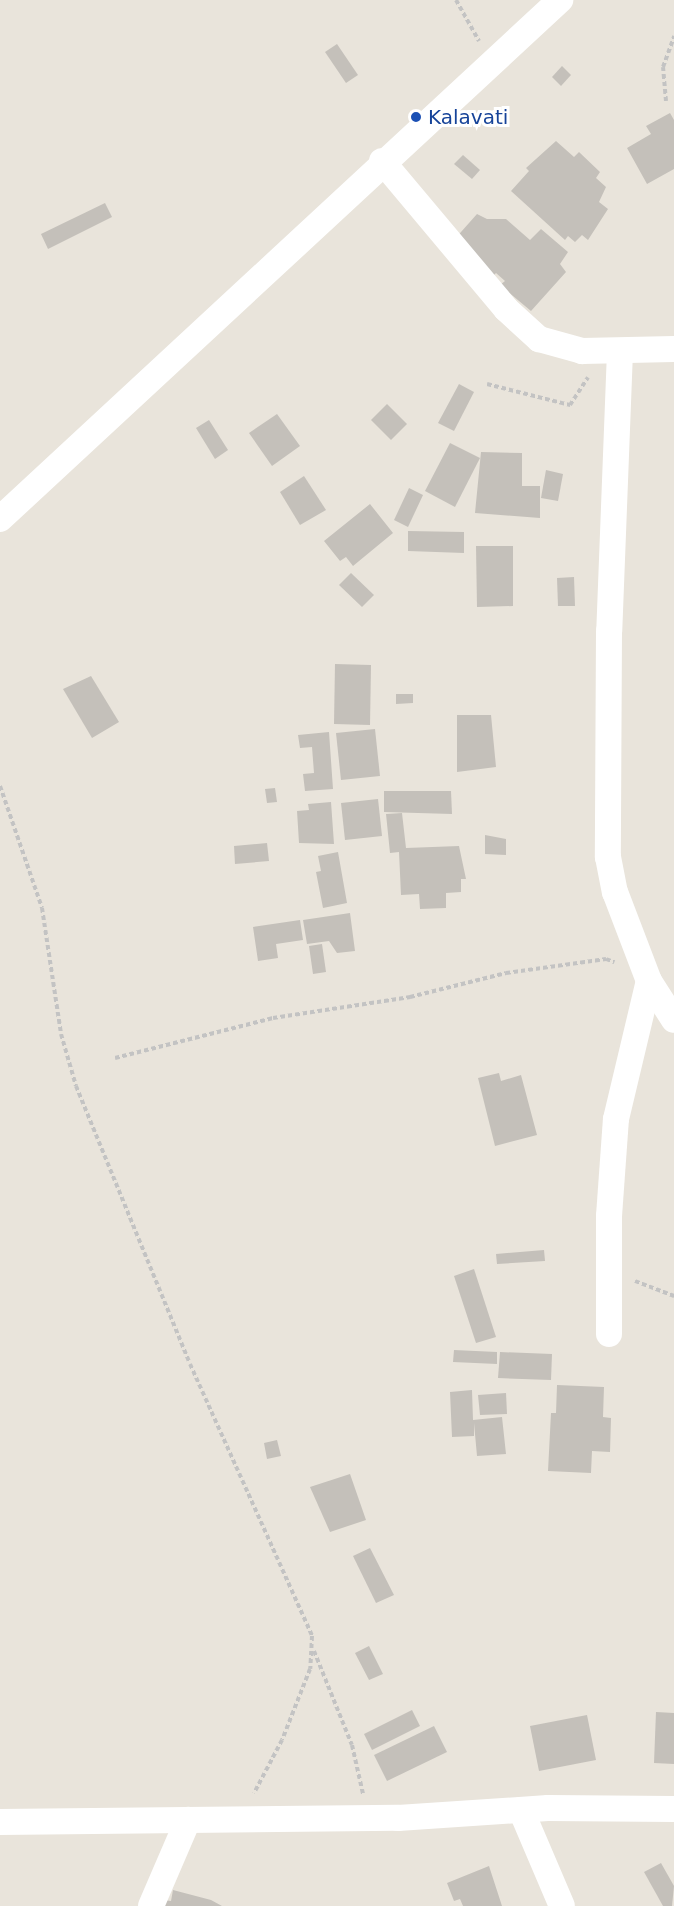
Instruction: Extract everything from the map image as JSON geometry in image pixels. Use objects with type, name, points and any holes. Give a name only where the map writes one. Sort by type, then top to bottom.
[{"type":"street","points":[[0,519],[382,161],[560,0]]},
{"type":"street","points":[[382,161],[520,324],[558,347],[612,351],[674,349]]},
{"type":"street","points":[[612,351],[606,829],[615,892],[649,981],[674,1020]]},
{"type":"street","points":[[609,1334],[609,1271],[616,1119],[649,981]]},
{"type":"street","points":[[0,1822],[368,1818],[521,1810],[674,1809]]},
{"type":"street","points":[[521,1810],[562,1906]]},
{"type":"street","points":[[151,1906],[188,1820]]},
{"type":"path","points":[[456,0],[491,63]]},
{"type":"path","points":[[666,101],[663,67],[674,36]]},
{"type":"path","points":[[487,384],[570,405],[612,351]]},
{"type":"path","points":[[0,786],[42,908],[61,1034],[76,1086],[190,1364],[300,1605],[314,1650],[352,1745],[368,1818]]},
{"type":"path","points":[[115,1058],[273,1018],[606,959],[649,981]]},
{"type":"path","points":[[609,1271],[674,1296]]},
{"type":"path","points":[[240,1819],[282,1740],[314,1650]]},
{"type":"building","points":[[337,44],[358,75],[346,83],[325,52]]},
{"type":"building","points":[[562,66],[571,75],[561,86],[552,77]]},
{"type":"building","points":[[670,113],[674,120],[674,169],[647,184],[627,148],[651,134],[646,126]]},
{"type":"building","points":[[556,141],[574,157],[579,152],[600,172],[596,178],[606,187],[599,202],[608,209],[588,240],[582,235],[575,242],[568,236],[565,240],[511,191],[529,171],[526,168]]},
{"type":"building","points":[[463,155],[480,170],[472,179],[454,164]]},
{"type":"building","points":[[105,203],[112,217],[48,249],[41,234]]},
{"type":"building","points":[[477,214],[487,219],[506,219],[530,240],[541,229],[568,252],[560,264],[566,272],[531,311],[500,285],[505,281],[496,273],[492,277],[453,241]]},
{"type":"building","points":[[459,384],[474,392],[454,431],[438,423]]},
{"type":"building","points":[[387,404],[407,424],[391,440],[371,420]]},
{"type":"building","points":[[277,414],[300,446],[272,466],[249,433]]},
{"type":"building","points":[[209,420],[228,450],[215,459],[196,428]]},
{"type":"building","points":[[450,443],[480,458],[455,507],[425,491]]},
{"type":"building","points":[[481,452],[522,453],[522,486],[540,486],[540,518],[475,513]]},
{"type":"building","points":[[546,470],[563,474],[558,501],[541,498]]},
{"type":"building","points":[[304,476],[326,510],[300,525],[280,492]]},
{"type":"building","points":[[409,488],[423,495],[408,527],[394,520]]},
{"type":"building","points":[[370,504],[393,533],[353,566],[346,557],[340,561],[324,541]]},
{"type":"building","points":[[408,531],[464,532],[464,553],[408,551]]},
{"type":"building","points":[[476,546],[513,546],[513,606],[477,607]]},
{"type":"building","points":[[351,573],[374,595],[362,607],[339,585]]},
{"type":"building","points":[[574,577],[575,606],[558,606],[557,578]]},
{"type":"building","points":[[335,664],[371,665],[370,725],[334,724]]},
{"type":"building","points":[[91,676],[119,722],[92,738],[63,689]]},
{"type":"building","points":[[396,694],[413,694],[413,703],[396,704]]},
{"type":"building","points":[[457,715],[491,715],[496,767],[457,772]]},
{"type":"building","points":[[375,729],[380,776],[341,780],[336,733]]},
{"type":"building","points":[[329,732],[333,789],[305,791],[303,774],[314,773],[312,747],[300,748],[298,735]]},
{"type":"building","points":[[275,788],[277,802],[267,803],[265,789]]},
{"type":"building","points":[[384,791],[451,791],[452,814],[384,812]]},
{"type":"building","points":[[378,799],[382,836],[345,840],[341,803]]},
{"type":"building","points":[[331,802],[334,844],[299,843],[297,811],[309,810],[308,804]]},
{"type":"building","points":[[402,813],[406,848],[459,846],[466,879],[461,879],[461,892],[446,893],[446,908],[420,909],[419,894],[401,895],[399,852],[390,853],[386,814]]},
{"type":"building","points":[[485,835],[506,839],[506,855],[485,854]]},
{"type":"building","points":[[267,843],[269,861],[235,864],[234,846]]},
{"type":"building","points":[[338,852],[347,903],[323,908],[316,872],[321,871],[318,856]]},
{"type":"building","points":[[350,913],[355,951],[337,953],[329,941],[307,944],[303,920]]},
{"type":"building","points":[[300,920],[303,940],[276,944],[278,958],[258,961],[253,927]]},
{"type":"building","points":[[322,944],[326,972],[313,974],[309,946]]},
{"type":"building","points":[[499,1073],[501,1081],[521,1075],[537,1135],[495,1146],[478,1078]]},
{"type":"building","points":[[544,1250],[545,1261],[497,1264],[496,1254]]},
{"type":"building","points":[[474,1269],[496,1337],[476,1343],[454,1276]]},
{"type":"building","points":[[454,1350],[497,1352],[497,1364],[453,1362]]},
{"type":"building","points":[[500,1352],[552,1354],[551,1380],[498,1378]]},
{"type":"building","points":[[557,1385],[604,1387],[603,1417],[611,1418],[610,1452],[592,1451],[591,1473],[548,1471],[551,1413],[556,1413]]},
{"type":"building","points":[[472,1390],[473,1420],[502,1417],[506,1454],[477,1456],[474,1423],[474,1436],[452,1437],[450,1392]]},
{"type":"building","points":[[506,1393],[507,1414],[480,1415],[478,1395]]},
{"type":"building","points":[[277,1440],[281,1456],[267,1459],[264,1443]]},
{"type":"building","points":[[350,1474],[366,1520],[330,1532],[310,1487]]},
{"type":"building","points":[[370,1548],[394,1595],[376,1603],[353,1556]]},
{"type":"building","points":[[369,1646],[383,1674],[369,1680],[355,1653]]},
{"type":"building","points":[[412,1710],[420,1726],[372,1750],[364,1734]]},
{"type":"building","points":[[656,1712],[674,1713],[674,1764],[654,1763]]},
{"type":"building","points":[[587,1715],[596,1760],[539,1771],[530,1726]]},
{"type":"building","points":[[434,1726],[447,1752],[387,1781],[374,1755]]},
{"type":"building","points":[[661,1863],[674,1886],[672,1906],[663,1906],[644,1872]]},
{"type":"building","points":[[489,1866],[502,1906],[463,1906],[460,1899],[454,1901],[447,1883]]},
{"type":"building","points":[[173,1890],[211,1900],[222,1906],[163,1906],[164,1900],[171,1901]]},
{"type":"place","name":"Kalavati","points":[[416,117]]}]
